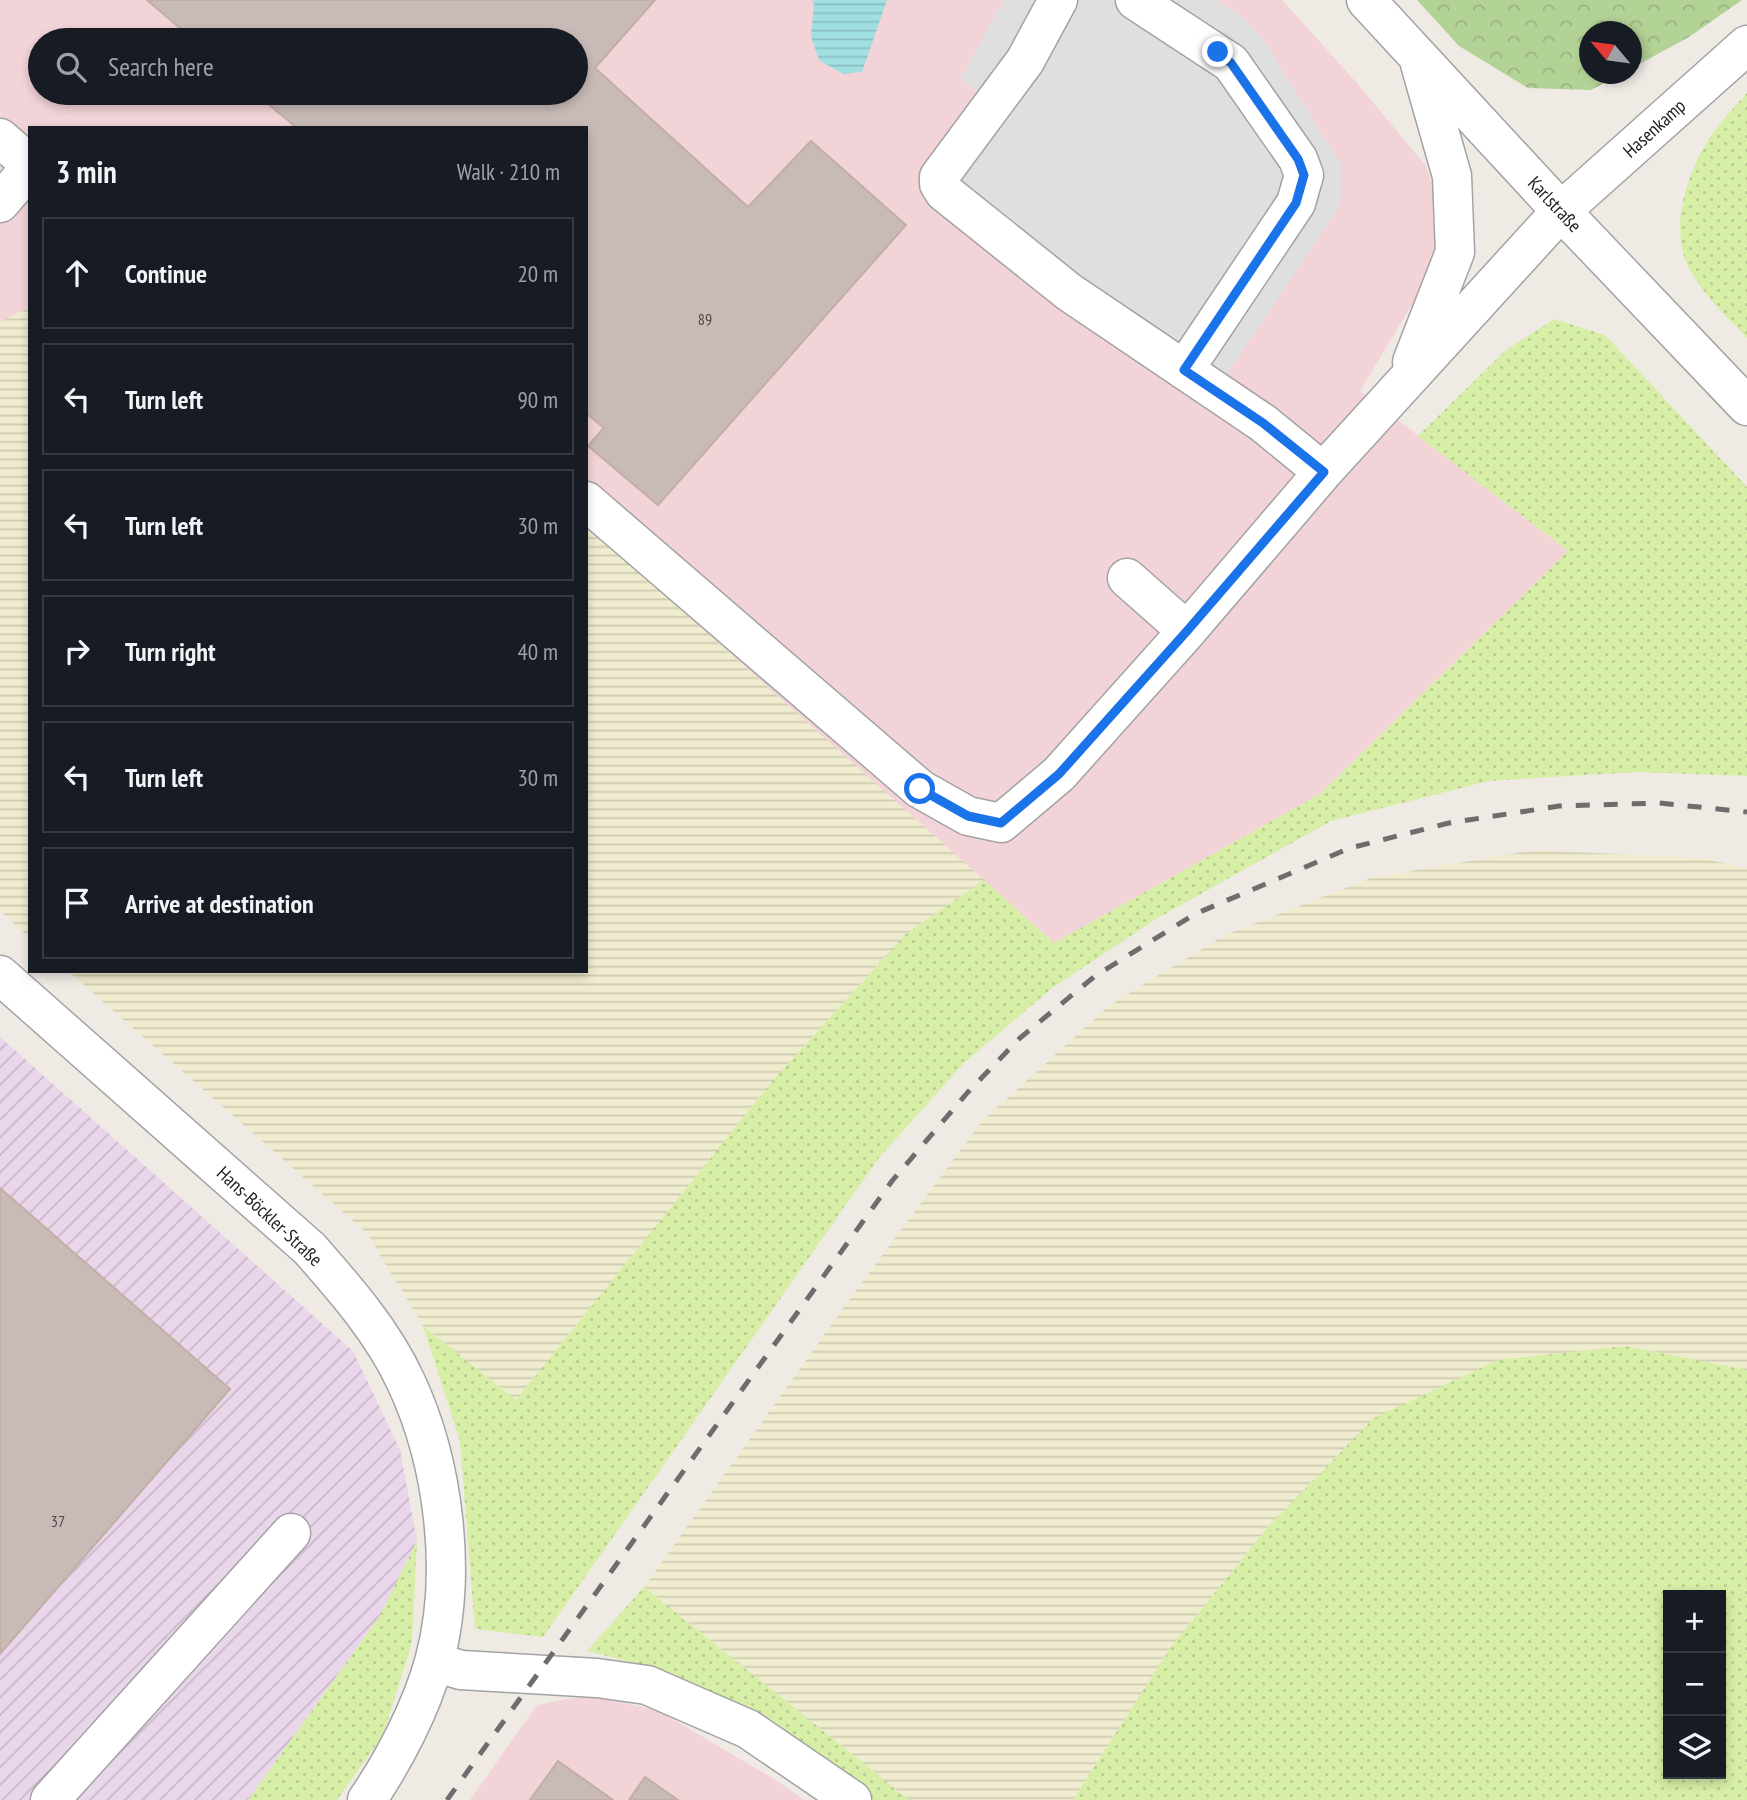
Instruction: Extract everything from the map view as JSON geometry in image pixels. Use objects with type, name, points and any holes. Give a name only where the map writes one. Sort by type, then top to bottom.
[{"type":"street","points":[[1058,0],[1025,61],[939,177],[939,184],[944,192],[1069,292],[1263,423],[1324,472]]},
{"type":"street","points":[[1135,0],[1231,63],[1298,159],[1304,175],[1296,203],[1184,370]]},
{"type":"street","name":"Karlstraße","points":[[1366,0],[1561,211],[1747,406]]},
{"type":"street","name":"Hasenkamp","points":[[588,502],[920,789],[968,816],[1001,823],[1059,774],[1324,472],[1561,211],[1747,45]]},
{"type":"street","points":[[1404,384],[1455,252],[1452,176],[1419,58]]},
{"type":"street","points":[[0,138],[28,164]]},
{"type":"street","points":[[0,203],[28,168]]},
{"type":"street","points":[[1127,578],[1187,631]]},
{"type":"street","name":"Hans-Böckler-Straße","points":[[0,975],[310,1249],[353,1298],[406,1382],[427,1437],[441,1502],[445,1556],[444,1609],[434,1662],[410,1723],[368,1800]]},
{"type":"street","points":[[50,1800],[291,1533]]},
{"type":"street","points":[[434,1662],[461,1670],[597,1678],[647,1685],[748,1729],[852,1800]]},
{"type":"shaded area","points":[[0,0],[1282,0],[1356,82],[1426,166],[1442,214],[1434,268],[1360,391],[1568,551],[1320,794],[1054,943],[588,527],[588,126],[28,126],[28,308],[0,322]]},
{"type":"shaded area","points":[[1004,0],[1216,0],[1239,14],[1262,38],[1342,166],[1340,206],[1224,378],[1067,270],[933,163],[984,97],[960,79]]},
{"type":"shaded area","points":[[28,308],[28,936],[0,911],[0,322]]},
{"type":"shaded area","points":[[588,527],[984,880],[906,934],[775,1078],[516,1400],[423,1326],[367,1233],[70,973],[588,973]]},
{"type":"shaded area","points":[[1533,850],[1701,858],[1747,868],[1747,1370],[1625,1346],[1374,1418],[1268,1527],[1171,1647],[1073,1800],[909,1800],[644,1587],[849,1300],[982,1121],[1110,1005],[1225,935],[1371,878]]},
{"type":"shaded area","points":[[0,1037],[353,1351],[400,1450],[417,1541],[379,1617],[248,1800],[0,1800]]},
{"type":"shaded area","points":[[588,1695],[659,1711],[779,1782],[804,1800],[470,1800],[537,1705]]},
{"type":"green space","points":[[1417,0],[1742,0],[1689,37],[1642,63],[1642,21],[1579,21],[1579,84],[1602,84],[1591,90],[1528,88],[1459,46]]},
{"type":"green space","points":[[1747,93],[1747,338],[1712,301],[1694,277],[1681,243],[1680,225],[1686,189],[1700,154],[1717,127]]},
{"type":"green space","points":[[1554,319],[1605,335],[1747,487],[1747,776],[1637,772],[1489,781],[1331,821],[1156,919],[1051,989],[964,1063],[878,1159],[543,1637],[475,1629],[460,1441],[423,1326],[516,1400],[775,1078],[906,934],[984,880],[1054,943],[1320,794],[1568,551],[1418,436],[1506,350]]},
{"type":"green space","points":[[1625,1346],[1747,1370],[1747,1800],[1073,1800],[1171,1647],[1268,1527],[1374,1418],[1498,1360]]},
{"type":"green space","points":[[417,1541],[412,1643],[383,1735],[337,1800],[248,1800],[379,1617]]},
{"type":"green space","points":[[644,1587],[909,1800],[865,1800],[730,1701],[656,1668],[587,1651]]},
{"type":"water","points":[[812,0],[887,0],[862,72],[843,74],[819,60],[811,36],[814,4]]},
{"type":"building","points":[[147,0],[655,0],[595,68],[748,207],[811,141],[906,225],[658,505],[588,446],[604,428],[588,415],[588,126],[295,126],[269,105],[588,105],[588,28],[180,28]]},
{"type":"building","points":[[0,1188],[230,1389],[0,1654]]},
{"type":"building","points":[[558,1761],[613,1800],[530,1800]]},
{"type":"building","points":[[645,1777],[678,1800],[629,1800]]},
{"type":"railway","points":[[447,1800],[892,1181],[968,1092],[1020,1038],[1095,976],[1195,914],[1350,848],[1449,823],[1559,806],[1659,803],[1747,812]]},
{"type":"route","points":[[920,789],[968,816],[1001,823],[1059,774],[1324,472],[1263,423],[1184,370],[1296,203],[1304,175],[1298,159],[1231,63],[1218,52]]}]
